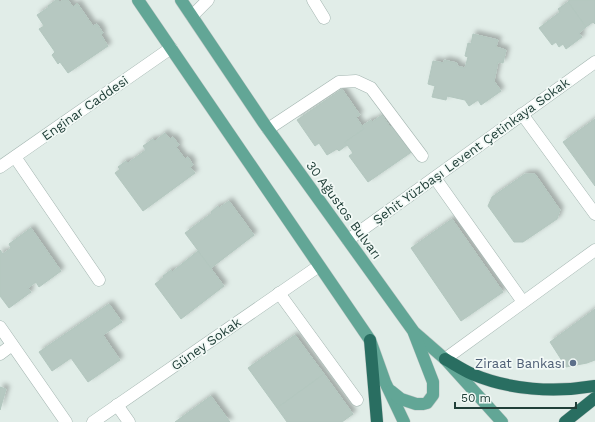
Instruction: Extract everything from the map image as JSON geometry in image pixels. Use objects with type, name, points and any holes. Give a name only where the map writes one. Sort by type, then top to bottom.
[{"type":"highway","points":[[370,340],[377,422]]},
{"type":"highway","points":[[445,359],[471,374],[510,386],[551,390],[595,386]]},
{"type":"highway","points":[[565,422],[595,398]]},
{"type":"main road","points":[[138,0],[370,340],[385,382],[404,422]]},
{"type":"main road","name":"30 Ağustos Bulvarı","points":[[181,0],[268,129],[414,332],[445,359],[502,422]]},
{"type":"main road","points":[[385,382],[394,395],[408,403],[423,404],[431,399],[434,391],[433,382],[414,332]]},
{"type":"street","points":[[192,16],[208,0]]},
{"type":"street","points":[[313,0],[324,18]]},
{"type":"street","name":"Enginar Caddesi","points":[[0,167],[171,48]]},
{"type":"street","name":"Şehit Yüzbaşı Levent Çetinkaya Sokak","points":[[348,240],[595,62]]},
{"type":"street","points":[[268,129],[339,82],[356,80],[370,88],[422,156]]},
{"type":"street","points":[[522,114],[595,214]]},
{"type":"street","points":[[15,157],[99,280]]},
{"type":"street","points":[[435,178],[523,302]]},
{"type":"street","points":[[445,359],[595,250]]},
{"type":"street","name":"Güney Sokak","points":[[93,422],[319,266]]},
{"type":"street","points":[[279,293],[357,400]]},
{"type":"street","points":[[0,327],[66,422]]},
{"type":"street","points":[[0,354],[12,345]]},
{"type":"street","points":[[117,405],[129,422]]},
{"type":"building","points":[[56,0],[60,2],[63,0],[68,0],[73,7],[77,3],[93,26],[97,24],[103,33],[101,35],[108,46],[68,73],[60,62],[58,64],[52,55],[55,52],[39,29],[44,26],[37,15]]},
{"type":"building","points":[[570,0],[595,0],[595,24],[593,22],[586,27],[568,2]]},
{"type":"building","points":[[568,2],[586,27],[579,33],[582,37],[566,49],[563,44],[559,47],[556,42],[552,45],[539,28],[560,12],[558,9]]},
{"type":"building","points":[[473,34],[498,40],[496,47],[506,50],[503,63],[498,62],[494,81],[501,91],[481,105],[478,100],[469,106],[465,100],[447,96],[446,100],[432,97],[435,86],[428,84],[433,61],[444,63],[444,60],[457,63],[457,66],[465,68],[468,57],[465,56],[468,43],[471,44]]},
{"type":"building","points":[[342,89],[360,115],[356,117],[364,129],[345,142],[347,145],[339,151],[337,149],[327,155],[319,143],[315,146],[297,120]]},
{"type":"building","points":[[382,115],[390,127],[394,125],[413,151],[368,182],[349,156],[353,153],[345,142],[364,129],[362,126],[371,120],[372,122]]},
{"type":"building","points":[[595,119],[595,186],[563,142]]},
{"type":"building","points":[[165,133],[170,139],[173,137],[179,145],[176,147],[185,159],[188,157],[193,165],[190,167],[195,173],[143,211],[115,173],[120,169],[118,167],[126,161],[128,163],[146,150],[143,146],[153,139],[155,141]]},
{"type":"building","points":[[525,174],[535,174],[560,210],[557,219],[523,242],[514,242],[488,206],[492,197]]},
{"type":"building","points":[[229,201],[254,235],[211,268],[185,233],[212,213],[211,212],[218,206],[219,208]]},
{"type":"building","points":[[452,219],[503,292],[461,321],[411,248]]},
{"type":"building","points":[[31,228],[61,271],[39,287],[36,282],[28,288],[31,292],[9,308],[0,296],[0,250],[3,254],[11,248],[9,244]]},
{"type":"building","points":[[198,251],[224,286],[181,319],[155,284],[164,277],[163,276],[171,270],[172,272]]},
{"type":"building","points":[[109,304],[122,322],[103,335],[120,360],[88,382],[71,358],[52,371],[39,352]]},
{"type":"building","points":[[595,309],[595,360],[566,367],[550,342]]},
{"type":"building","points":[[295,335],[324,374],[277,408],[248,368]]},
{"type":"building","points":[[324,374],[353,414],[342,422],[287,422],[277,408]]},
{"type":"building","points":[[0,387],[6,389],[0,410]]},
{"type":"building","points":[[211,396],[230,422],[175,422]]},
{"type":"place","name":"Ziraat Bankası","points":[[573,363]]}]
